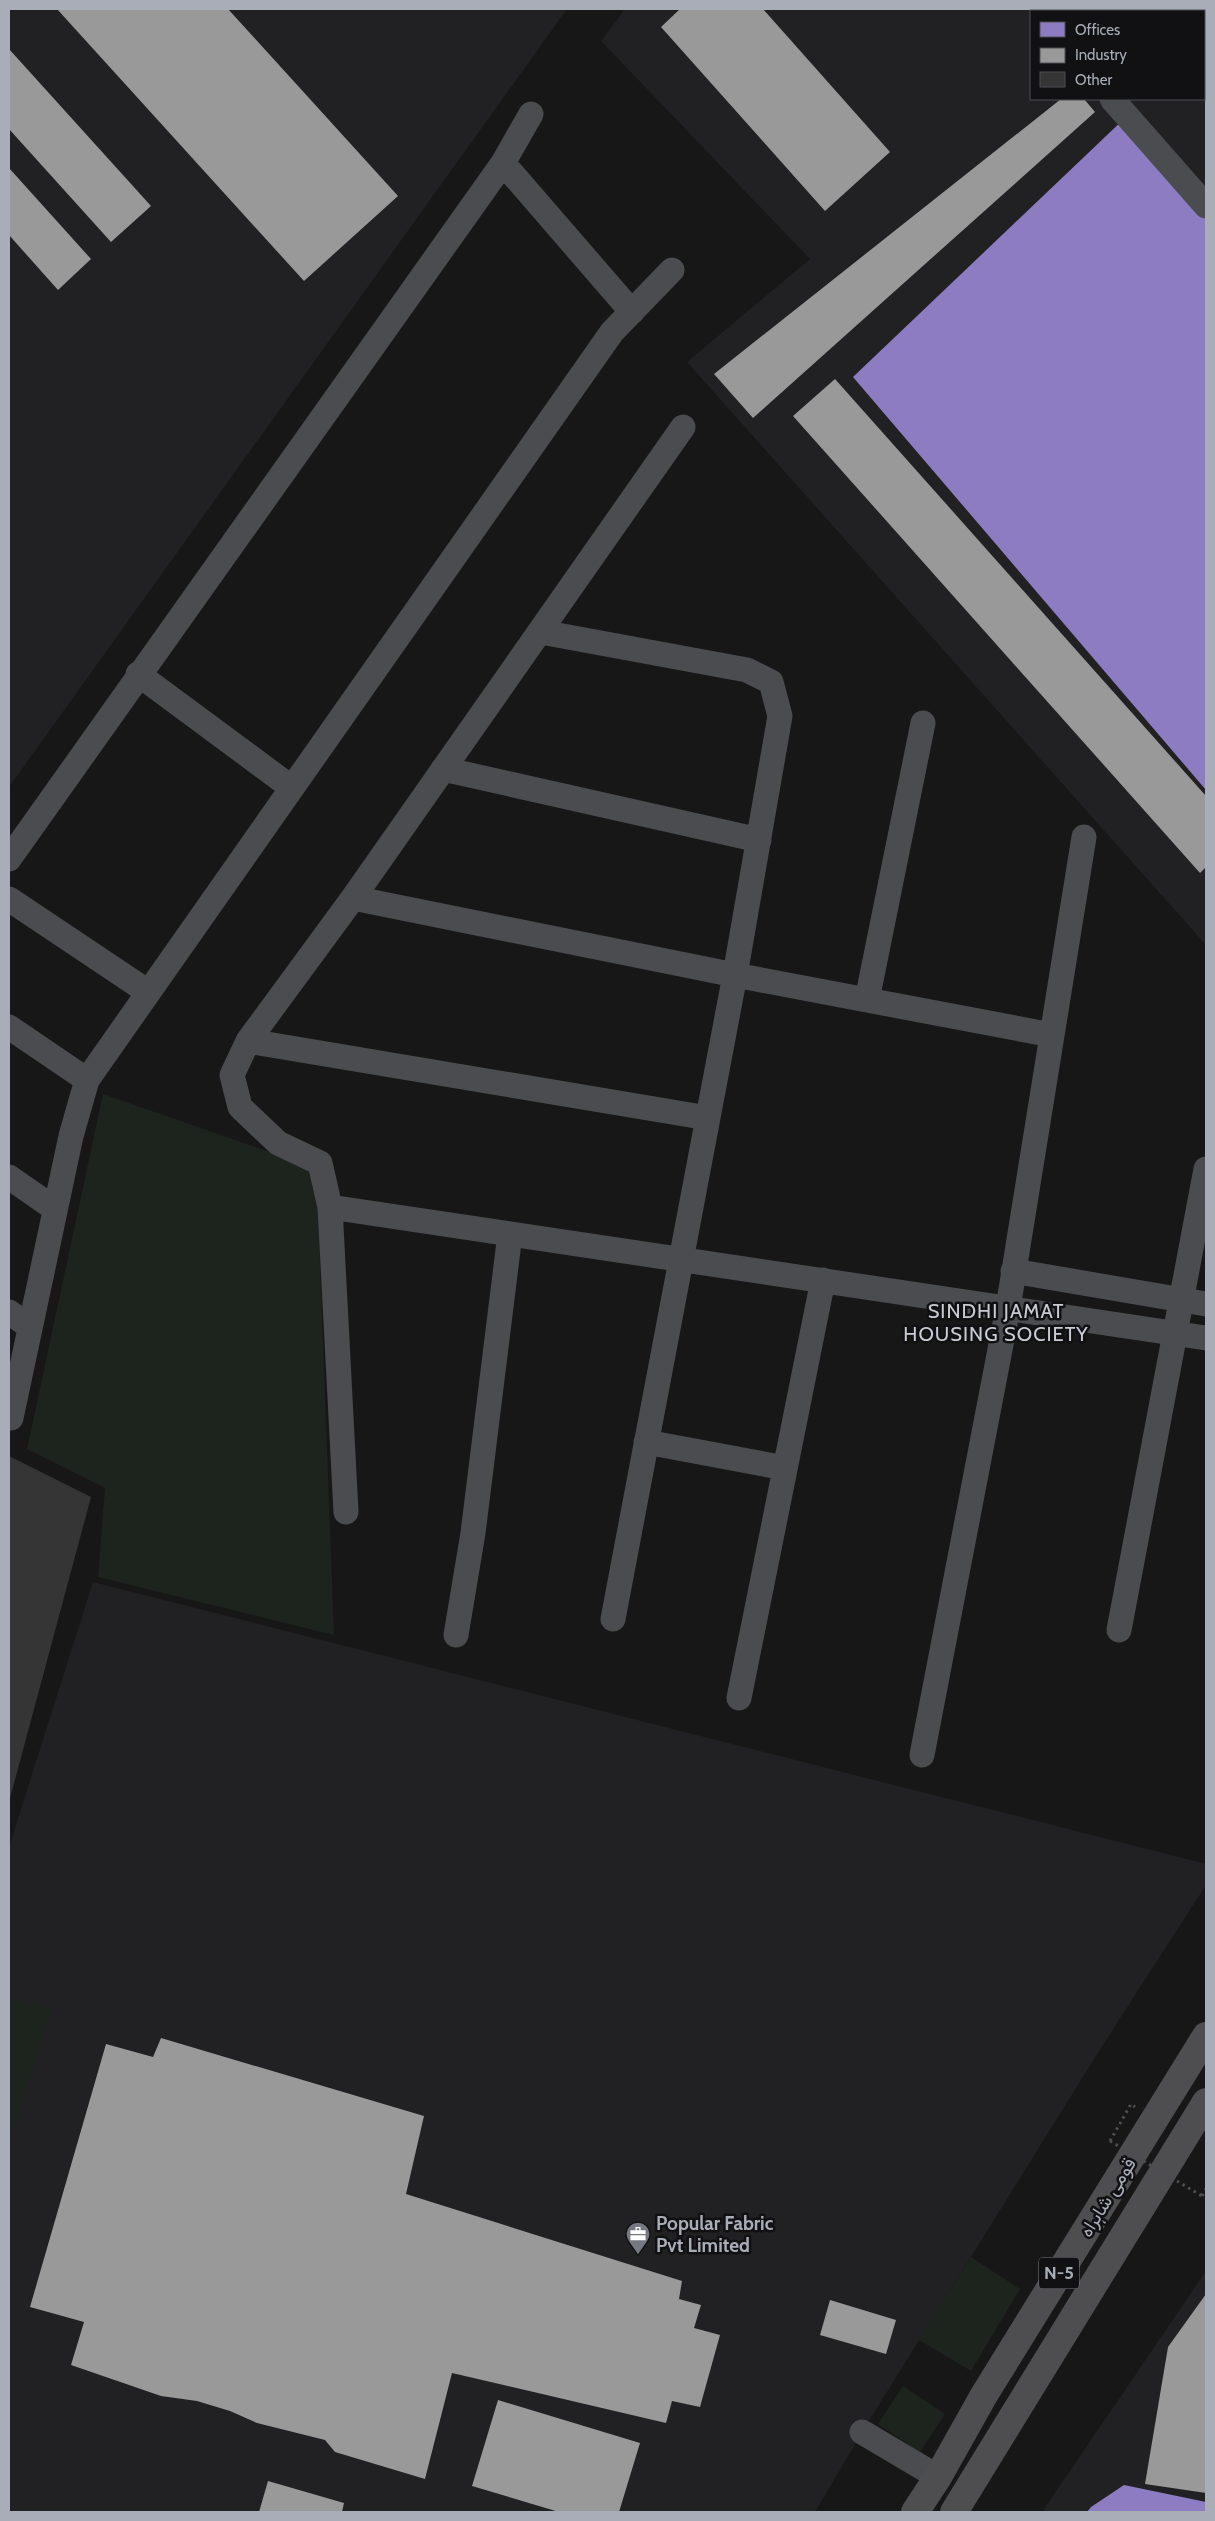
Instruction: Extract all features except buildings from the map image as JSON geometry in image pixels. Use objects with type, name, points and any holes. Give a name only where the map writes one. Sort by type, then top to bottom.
[{"type":"highway","name":"قومی شاہراہ","points":[[915,2512],[938,2477],[984,2395],[1206,2036]]},
{"type":"highway","name":"قومی شاہراہ","points":[[954,2512],[1206,2102]]},
{"type":"street","points":[[1113,100],[1206,206]]},
{"type":"street","points":[[9,859],[138,674],[503,163],[531,114]]},
{"type":"street","points":[[503,163],[632,312]]},
{"type":"street","points":[[11,1418],[70,1136],[86,1080],[612,332],[672,270]]},
{"type":"street","points":[[346,1512],[330,1208],[320,1163],[278,1143],[240,1107],[232,1075],[248,1041],[353,898],[442,768],[541,632],[683,427]]},
{"type":"street","points":[[541,632],[747,670],[771,682],[780,716],[735,975],[613,1619]]},
{"type":"street","points":[[138,674],[292,788]]},
{"type":"street","points":[[867,1000],[923,722]]},
{"type":"street","points":[[442,768],[759,840]]},
{"type":"street","points":[[922,1755],[1008,1308],[1084,838]]},
{"type":"street","points":[[353,898],[735,975],[1052,1035]]},
{"type":"street","points":[[9,899],[148,992]]},
{"type":"street","points":[[9,1027],[86,1080]]},
{"type":"street","points":[[248,1041],[708,1118]]},
{"type":"street","points":[[1119,1630],[1206,1169]]},
{"type":"street","points":[[9,1177],[55,1209]]},
{"type":"street","points":[[330,1208],[1206,1338]]},
{"type":"street","points":[[456,1634],[473,1533],[510,1234]]},
{"type":"street","points":[[1013,1271],[1206,1304]]},
{"type":"street","points":[[738,1698],[823,1280]]},
{"type":"street","points":[[9,1312],[30,1327]]},
{"type":"street","points":[[646,1442],[785,1468]]},
{"type":"street","points":[[862,2432],[938,2477]]},
{"type":"path","points":[[1131,2104],[1110,2141],[1202,2196],[1206,2189]]},
{"type":"shaded area","points":[[9,9],[567,9],[9,787]]},
{"type":"shaded area","points":[[625,9],[1199,9],[1030,10],[1030,100],[1205,100],[1205,21],[1206,945],[687,362],[810,259],[601,41]]},
{"type":"shaded area","points":[[103,1094],[307,1165],[317,1183],[334,1635],[98,1577],[105,1488],[27,1449]]},
{"type":"shaded area","points":[[93,1582],[1206,1864],[1206,1885],[1099,2051],[867,2424],[815,2512],[9,2512],[9,1847]]},
{"type":"shaded area","points":[[9,1997],[52,2009],[9,2145]]},
{"type":"shaded area","points":[[971,2257],[1020,2289],[971,2371],[919,2340]]},
{"type":"shaded area","points":[[1206,2271],[1206,2512],[1042,2512]]},
{"type":"shaded area","points":[[903,2386],[945,2414],[920,2452],[878,2424]]},
{"type":"place","name":"Popular Fabric Pvt Limited","points":[[638,2255]]},
{"type":"district","name":"SINDHI JAMAT HOUSING SOCIETY","points":[[996,1322]]}]
